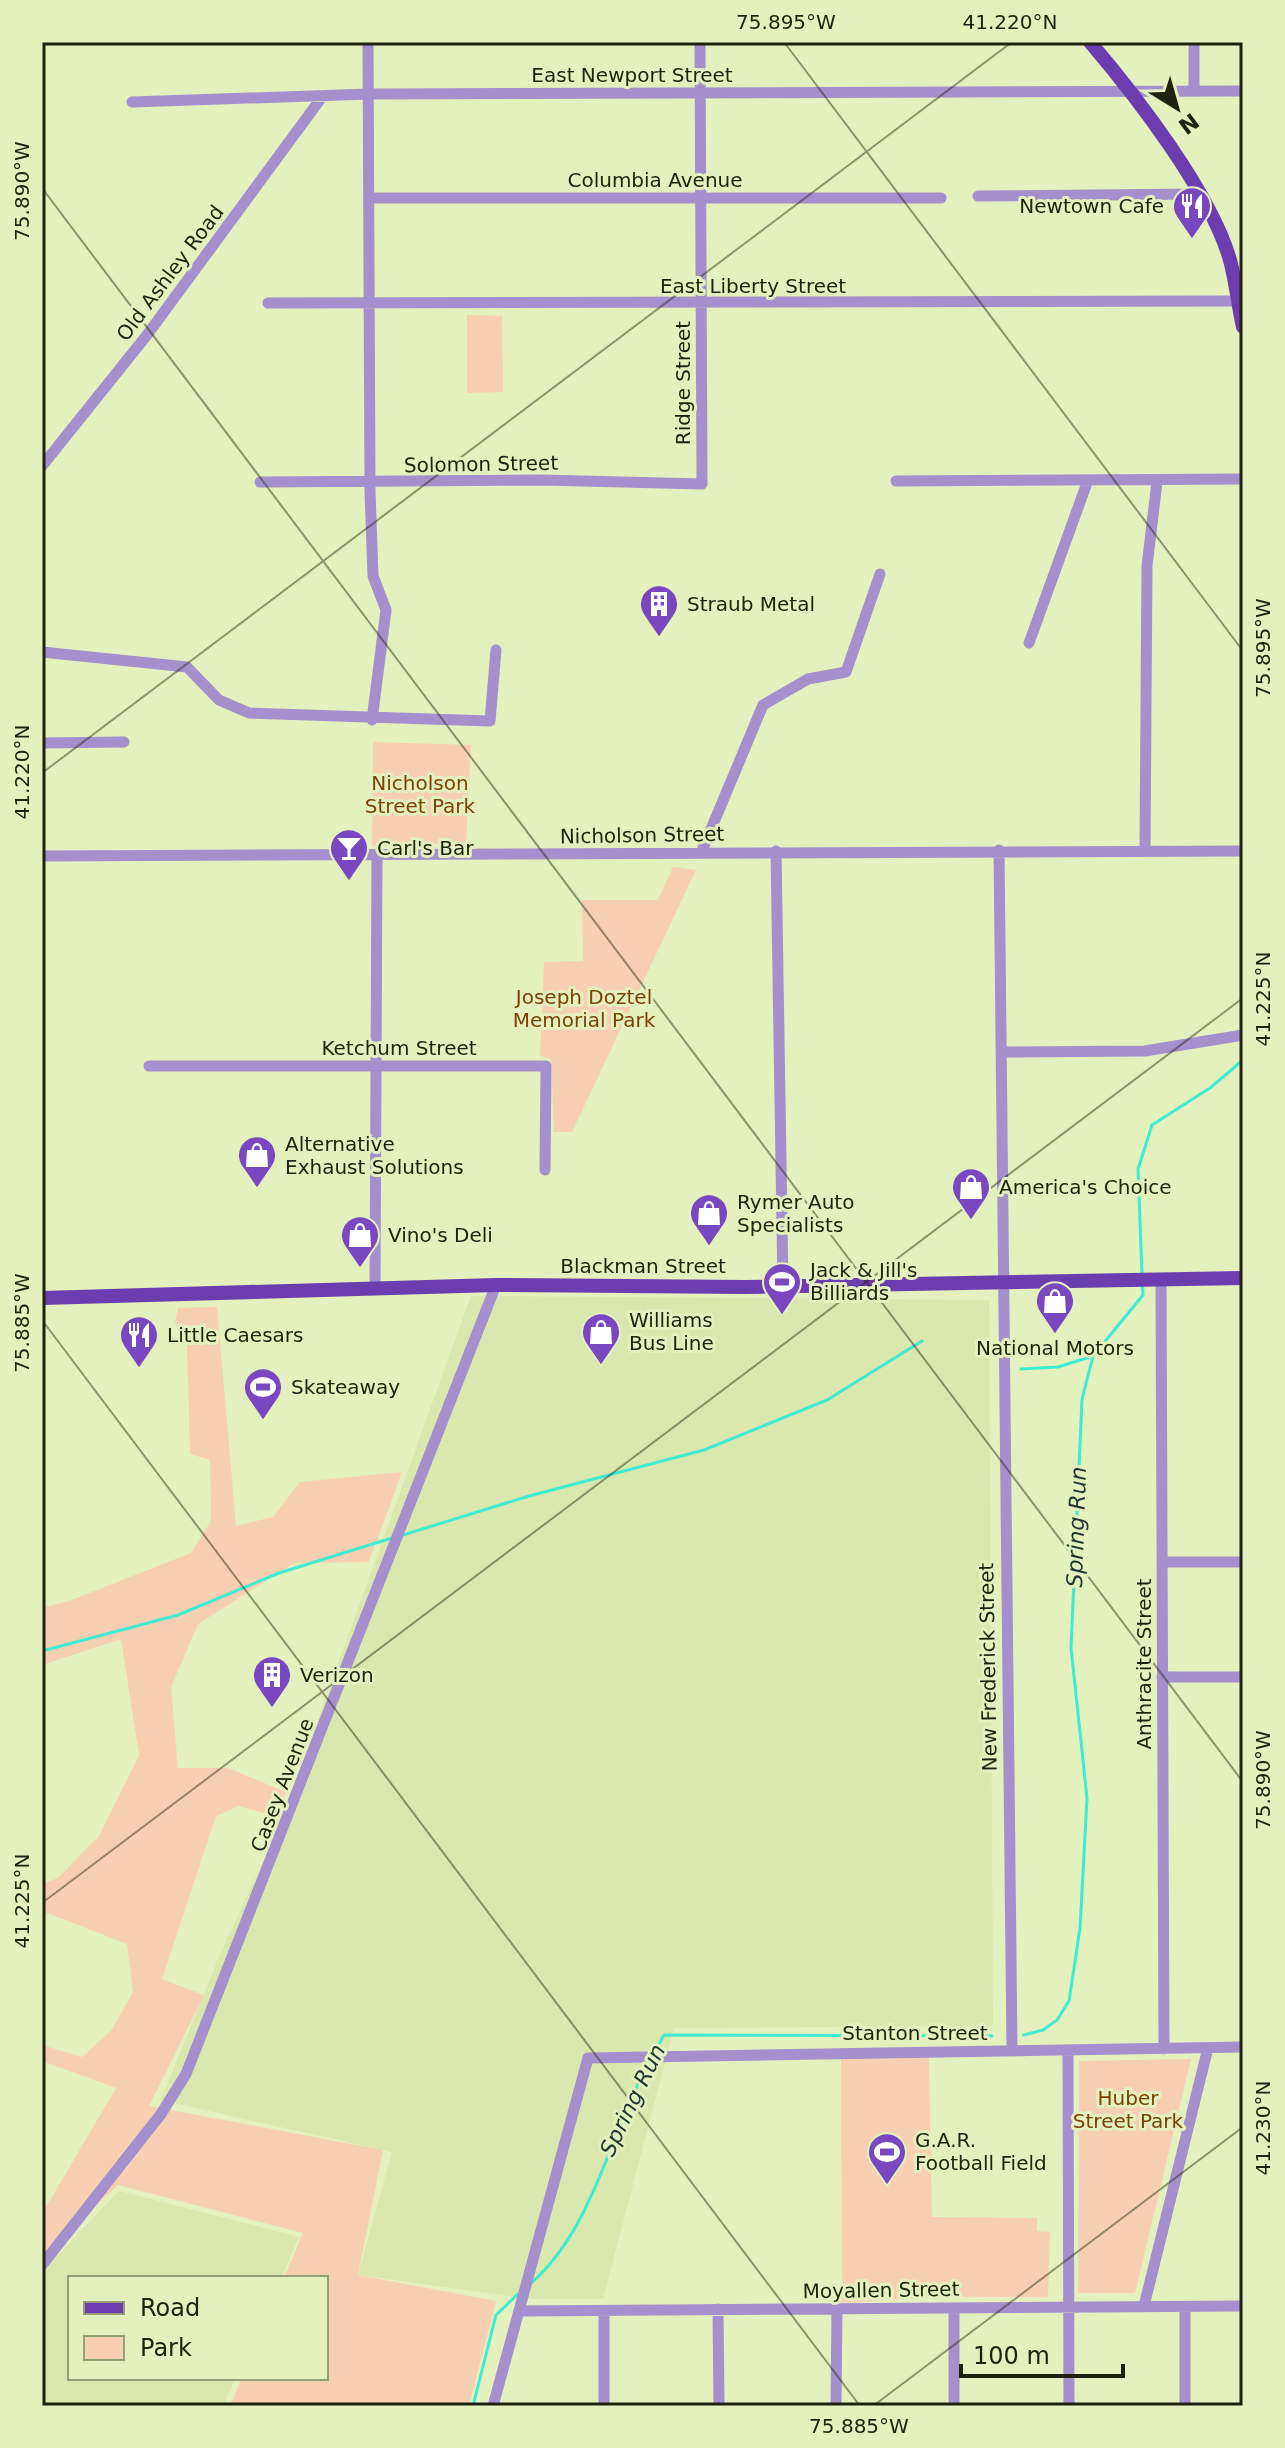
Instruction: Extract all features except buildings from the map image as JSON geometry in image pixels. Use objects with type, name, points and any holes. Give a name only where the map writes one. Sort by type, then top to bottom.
[{"type":"main road","points":[[1090,42],[1132,91],[1219,231],[1238,288],[1243,327]]},
{"type":"main road","name":"Blackman Street","points":[[42,1298],[496,1285],[783,1286],[1243,1278]]},
{"type":"street","points":[[368,42],[370,483],[373,576],[386,610],[372,720]]},
{"type":"street","name":"Ridge Street","points":[[700,42],[702,484]]},
{"type":"street","points":[[1194,42],[1194,91]]},
{"type":"street","name":"East Newport Street","points":[[132,102],[369,94],[1243,91]]},
{"type":"street","name":"Old Ashley Road","points":[[42,466],[147,335],[322,97]]},
{"type":"street","points":[[978,196],[1198,194]]},
{"type":"street","name":"Columbia Avenue","points":[[369,198],[941,198]]},
{"type":"street","name":"East Liberty Street","points":[[268,303],[701,304],[1238,288]]},
{"type":"street","points":[[896,481],[1157,482],[1243,479]]},
{"type":"street","name":"Solomon Street","points":[[260,482],[542,480],[702,484]]},
{"type":"street","points":[[1029,643],[1088,480]]},
{"type":"street","points":[[1145,850],[1147,566],[1157,482]]},
{"type":"street","points":[[701,853],[763,705],[808,679],[846,672],[880,574]]},
{"type":"street","points":[[42,652],[187,667],[219,700],[249,713],[372,720],[490,721],[496,650]]},
{"type":"street","points":[[42,743],[124,742]]},
{"type":"street","name":"New Frederick Street","points":[[999,850],[1012,2050]]},
{"type":"street","points":[[776,851],[783,1286]]},
{"type":"street","name":"Nicholson Street","points":[[42,856],[1243,851]]},
{"type":"street","points":[[375,1289],[377,855]]},
{"type":"street","points":[[1001,1052],[1145,1051],[1243,1035]]},
{"type":"street","name":"Ketchum Street","points":[[149,1066],[546,1066],[545,1170]]},
{"type":"street","name":"Anthracite Street","points":[[1148,1280],[1162,1562],[1164,2049]]},
{"type":"street","name":"Casey Avenue","points":[[42,2265],[161,2114],[194,2057],[496,1285]]},
{"type":"street","points":[[1162,1562],[1243,1562]]},
{"type":"street","points":[[1162,1677],[1243,1677]]},
{"type":"street","name":"Stanton Street","points":[[520,2311],[588,2058],[662,2054],[1243,2047]]},
{"type":"street","points":[[1144,2306],[1208,2048]]},
{"type":"street","points":[[1068,2050],[1069,2406]]},
{"type":"street","name":"Moyallen Street","points":[[520,2311],[1243,2306]]},
{"type":"street","points":[[954,2308],[954,2406]]},
{"type":"street","points":[[1185,2308],[1185,2406]]},
{"type":"street","points":[[718,2309],[719,2406]]},
{"type":"street","points":[[836,2406],[837,2309]]},
{"type":"street","points":[[493,2406],[520,2311]]},
{"type":"street","points":[[604,2312],[604,2406]]},
{"type":"shaded area","points":[[471,1296],[989,1300],[993,2026],[674,2028],[603,2299],[532,2299],[358,2275],[392,2152],[161,2100],[221,1952],[278,1830]]},
{"type":"shaded area","points":[[119,2191],[299,2237],[282,2276],[68,2276],[68,2380],[234,2380],[223,2406],[42,2406],[42,2272]]},
{"type":"green space","points":[[467,315],[502,316],[503,392],[467,393]]},
{"type":"green space","name":"Nicholson Street Park","points":[[373,742],[471,745],[466,843],[372,846]]},
{"type":"green space","name":"Joseph Doztel Memorial Park","points":[[673,867],[696,870],[572,1132],[554,1132],[551,1059],[540,1056],[544,962],[583,961],[582,900],[658,900]]},
{"type":"green space","points":[[217,1307],[236,1526],[273,1517],[300,1482],[402,1472],[369,1562],[294,1563],[198,1624],[171,1687],[178,1768],[228,1768],[286,1792],[275,1816],[239,1806],[216,1816],[162,1979],[204,1995],[149,2106],[383,2150],[358,2275],[496,2301],[469,2406],[230,2406],[241,2380],[328,2380],[328,2276],[285,2276],[303,2233],[118,2185],[42,2256],[42,2214],[116,2088],[42,2061],[42,2045],[82,2057],[111,2031],[133,1992],[127,1944],[42,1911],[42,1884],[58,1878],[99,1836],[139,1755],[121,1639],[42,1665],[42,1608],[69,1601],[191,1553],[211,1521],[210,1460],[190,1454],[187,1342],[175,1322],[178,1308]]},
{"type":"green space","name":"G.A.R. Football Field","points":[[929,2056],[932,2217],[1037,2218],[1037,2231],[1050,2232],[1048,2297],[934,2297],[842,2303],[841,2057]]},
{"type":"green space","name":"Huber Street Park","points":[[1191,2059],[1135,2293],[1078,2293],[1079,2061]]},
{"type":"waterway","name":"Spring Run","points":[[1142,1275],[1138,1169],[1152,1125],[1210,1088],[1243,1060]]},
{"type":"waterway","name":"Spring Run","points":[[1024,2035],[1043,2030],[1057,2020],[1069,2001],[1080,1928],[1087,1798],[1071,1648],[1082,1399],[1093,1356],[1143,1295],[1142,1283]]},
{"type":"waterway","points":[[403,1535],[529,1496],[704,1450],[827,1400],[922,1341]]},
{"type":"waterway","points":[[1021,1369],[1058,1367],[1093,1356]]},
{"type":"waterway","points":[[42,1651],[178,1615],[279,1573],[392,1538]]},
{"type":"waterway","name":"Spring Run","points":[[654,2053],[664,2035],[992,2036]]},
{"type":"waterway","name":"Spring Run","points":[[530,2284],[552,2262],[586,2208],[650,2060]]},
{"type":"waterway","name":"Spring Run","points":[[473,2406],[496,2315],[518,2294]]},
{"type":"place","name":"Newtown Cafe","points":[[1192,240]]},
{"type":"place","name":"Straub Metal","points":[[659,638]]},
{"type":"place","name":"Carl's Bar","points":[[349,882]]},
{"type":"place","name":"Alternative Exhaust Solutions","points":[[257,1189]]},
{"type":"place","name":"America's Choice","points":[[971,1221]]},
{"type":"place","name":"Rymer Auto Specialists","points":[[709,1247]]},
{"type":"place","name":"Vino's Deli","points":[[360,1269]]},
{"type":"place","name":"Jack & Jill's Billiards","points":[[782,1316]]},
{"type":"place","name":"National Motors","points":[[1055,1335]]},
{"type":"place","name":"Williams Bus Line","points":[[601,1366]]},
{"type":"place","name":"Little Caesars","points":[[139,1369]]},
{"type":"place","name":"Skateaway","points":[[263,1421]]},
{"type":"place","name":"Verizon","points":[[272,1709]]},
{"type":"place","name":"G.A.R. Football Field","points":[[887,2186]]}]
